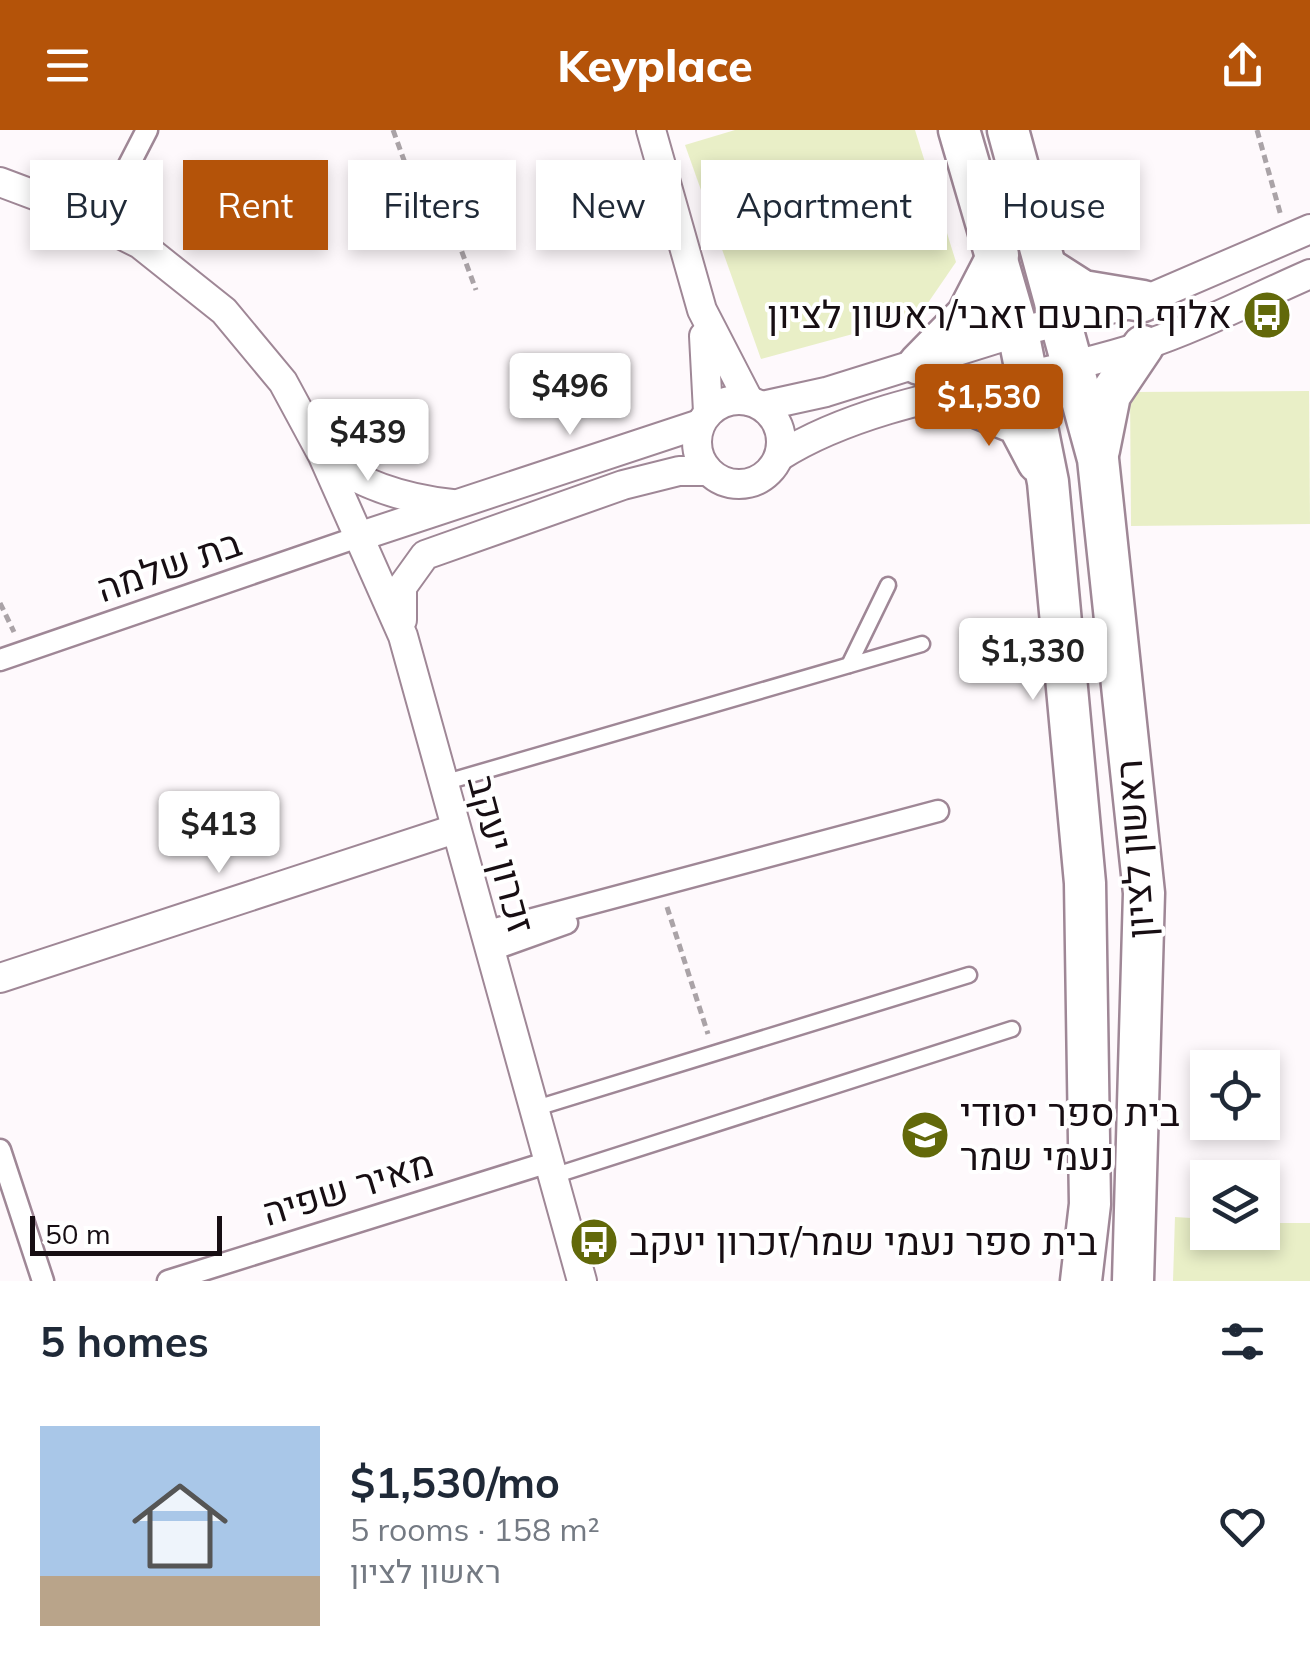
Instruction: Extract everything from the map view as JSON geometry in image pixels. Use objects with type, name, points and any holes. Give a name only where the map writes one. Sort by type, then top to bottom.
[{"type":"main road","name":"ראשון לציון","points":[[959,130],[1018,332],[1048,482],[1085,883],[1090,1204],[1081,1281]]},
{"type":"main road","name":"ראשון לציון","points":[[1008,130],[1098,458],[1144,893],[1133,1281]]},
{"type":"main road","points":[[919,364],[966,315],[998,255]]},
{"type":"main road","points":[[1047,268],[1084,291],[1143,301]]},
{"type":"main road","points":[[1098,458],[1110,396],[1144,346]]},
{"type":"main road","points":[[946,396],[1018,424],[1048,482]]},
{"type":"street","points":[[132,160],[147,130]]},
{"type":"street","points":[[651,130],[702,310],[755,403],[780,429],[780,456]]},
{"type":"street","name":"זכרון יעקב","points":[[0,182],[30,195]]},
{"type":"street","points":[[361,536],[704,418],[734,400],[790,402],[1018,332],[1143,301],[1299,234]]},
{"type":"street","name":"זכרון יעקב","points":[[148,250],[224,310],[283,382],[361,536],[403,636],[582,1281]]},
{"type":"street","points":[[702,310],[704,418],[698,453],[708,471],[724,482],[751,483],[763,477],[780,456],[826,432],[946,396],[1144,346],[1310,274]]},
{"type":"street","points":[[323,456],[346,474],[380,488],[458,505]]},
{"type":"street","points":[[403,636],[402,588],[425,554],[623,484],[678,470],[708,471]]},
{"type":"street","name":"בת שלמה","points":[[0,660],[361,536]]},
{"type":"street","points":[[486,941],[938,810]]},
{"type":"street","points":[[0,978],[455,829]]},
{"type":"street","points":[[486,941],[671,886]]},
{"type":"street","points":[[0,1150],[44,1281]]},
{"type":"street","name":"מאיר שפיה","points":[[168,1281],[551,1169]]},
{"type":"lane","points":[[849,665],[888,585]]},
{"type":"lane","points":[[442,783],[922,644]]},
{"type":"lane","points":[[533,1109],[969,975]]},
{"type":"lane","points":[[551,1169],[1012,1030]]},
{"type":"path","points":[[392,130],[410,174],[446,208],[476,290]]},
{"type":"path","points":[[1257,130],[1299,234]]},
{"type":"path","points":[[0,603],[24,652]]},
{"type":"path","points":[[671,886],[714,1053]]},
{"type":"green space","points":[[735,130],[915,130],[924,160],[701,160],[701,190],[685,145]]},
{"type":"green space","points":[[947,233],[956,262],[919,316],[761,359],[722,250],[947,250]]},
{"type":"green space","points":[[1309,391],[1310,524],[1131,526],[1130,392]]},
{"type":"green space","points":[[1175,1217],[1190,1218],[1190,1250],[1280,1250],[1280,1223],[1310,1223],[1310,1281],[1173,1281]]},
{"type":"place","name":"אלוף רחבעם זאבי/ראשון לציון","points":[[1267,315]]},
{"type":"place","name":"בית ספר יסודי נעמי שמר","points":[[925,1135]]},
{"type":"place","name":"בית ספר נעמי שמר/זכרון יעקב","points":[[594,1242]]}]
